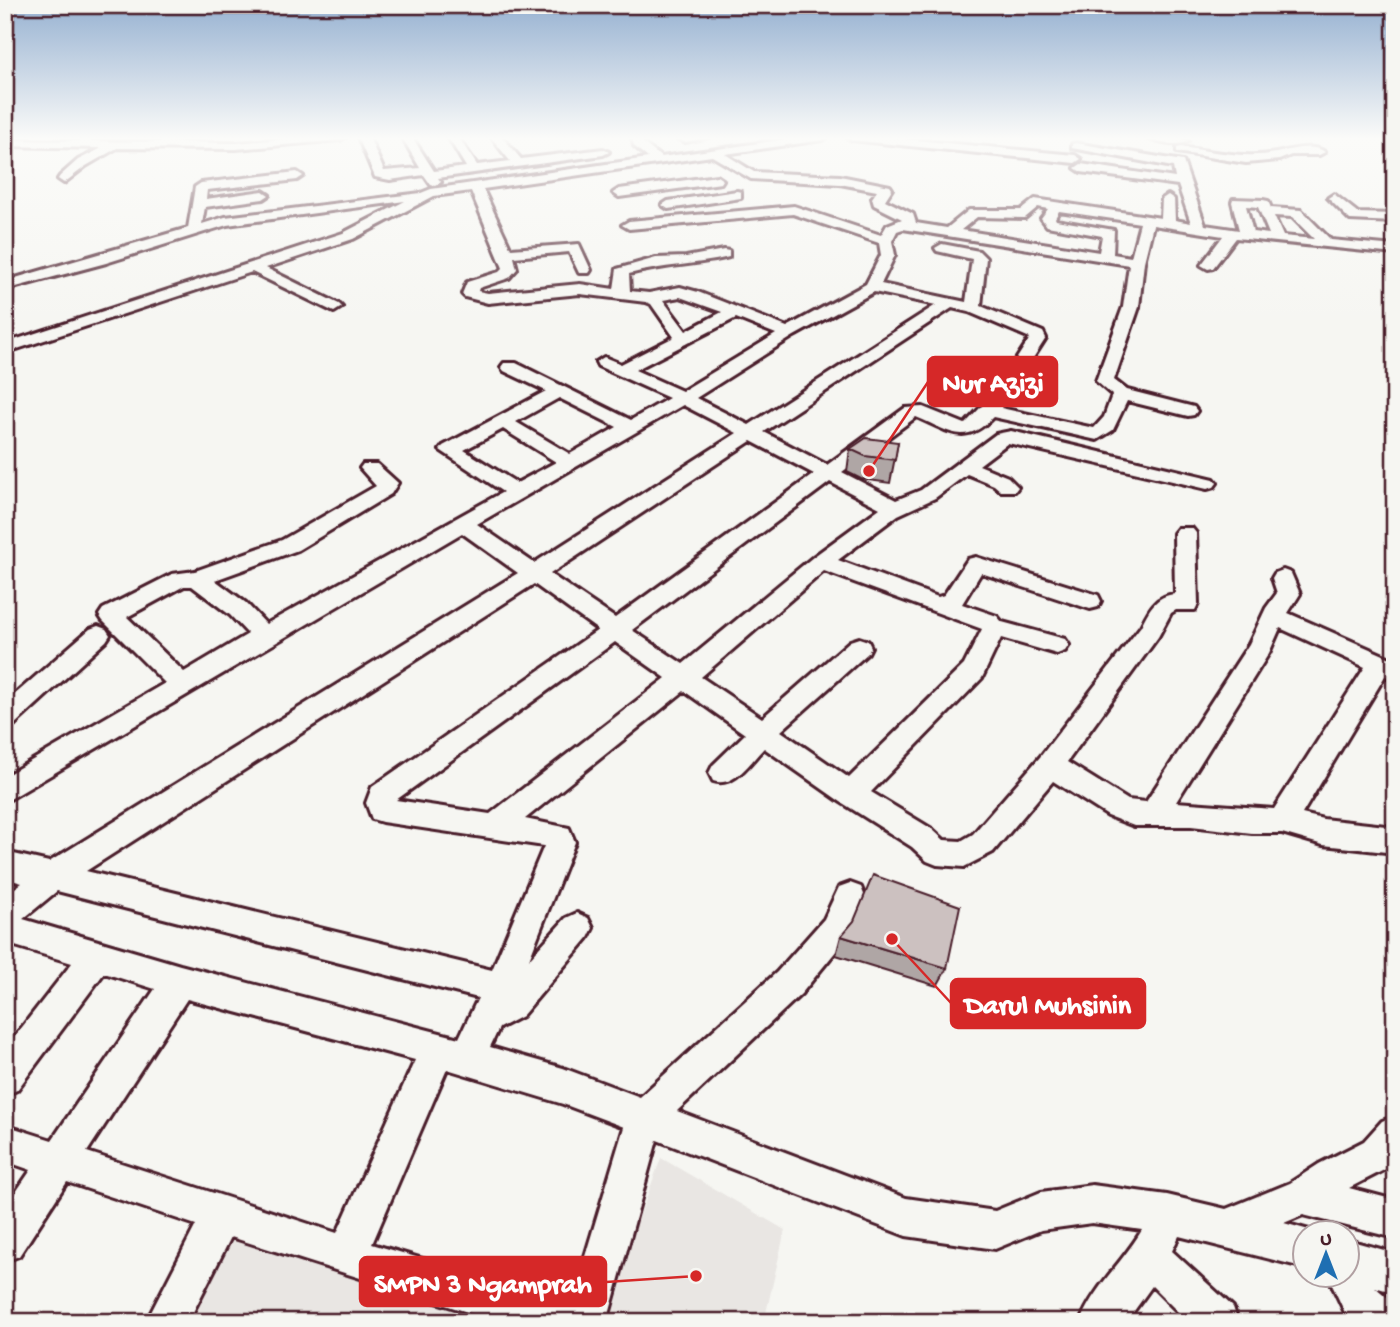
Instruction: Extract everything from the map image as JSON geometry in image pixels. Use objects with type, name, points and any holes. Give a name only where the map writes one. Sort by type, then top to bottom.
[{"type":"street","points":[[195,228],[198,199]]},
{"type":"street","points":[[197,204],[236,199]]},
{"type":"street","points":[[5,286],[101,260],[195,228],[250,216],[391,199]]},
{"type":"street","points":[[5,348],[361,230],[417,199]]},
{"type":"street","points":[[481,199],[506,254],[509,272],[472,285],[470,294],[488,298],[562,289],[622,292],[656,301],[684,340]]},
{"type":"street","points":[[678,199],[682,203]]},
{"type":"street","points":[[656,207],[710,199]]},
{"type":"street","points":[[5,790],[264,636],[464,524],[683,398],[788,333],[872,287],[888,255],[891,234],[909,222],[910,218],[879,202],[878,199]]},
{"type":"street","points":[[1168,199],[1168,222]]},
{"type":"street","points":[[1184,243],[1194,226],[1191,199]]},
{"type":"street","points":[[1335,199],[1355,216],[1395,218]]},
{"type":"street","points":[[948,233],[974,213],[1025,214],[1034,203],[1056,206],[1080,203],[1148,219],[1240,235],[1395,250]]},
{"type":"street","points":[[1240,235],[1236,203],[1262,203],[1278,240]]},
{"type":"street","points":[[1056,206],[1048,218],[1052,223],[1109,233],[1106,255]]},
{"type":"street","points":[[629,225],[794,210],[978,257],[973,309]]},
{"type":"street","points":[[1264,211],[1296,213],[1328,245]]},
{"type":"street","points":[[1148,219],[1137,262],[1131,307],[1105,381],[1121,394],[1188,411]]},
{"type":"street","points":[[1343,226],[1357,247]]},
{"type":"street","points":[[891,234],[948,233],[1137,262]]},
{"type":"street","points":[[1208,265],[1240,235]]},
{"type":"street","points":[[506,254],[573,247],[584,270]]},
{"type":"street","points":[[622,292],[622,272],[656,262],[686,261],[724,254]]},
{"type":"street","points":[[251,266],[334,307]]},
{"type":"street","points":[[347,1256],[453,1053],[495,1001],[560,842],[559,837],[551,835],[383,810],[380,803],[382,796],[614,631],[911,412],[917,411],[964,430],[972,428],[1002,395],[1038,338],[1020,326],[973,309],[872,287]]},
{"type":"street","points":[[649,298],[680,292],[697,296],[788,333]]},
{"type":"street","points":[[5,914],[51,878],[535,572],[948,304]]},
{"type":"street","points":[[622,370],[735,312]]},
{"type":"street","points":[[604,362],[683,398],[830,472],[890,505],[891,510]]},
{"type":"street","points":[[510,367],[631,427]]},
{"type":"street","points":[[517,492],[450,450],[558,392]]},
{"type":"street","points":[[1092,457],[1097,434],[1111,424],[1121,394]]},
{"type":"street","points":[[989,411],[1097,434]]},
{"type":"street","points":[[504,422],[570,462]]},
{"type":"street","points":[[494,827],[685,676],[821,562],[891,510],[928,494],[1003,438],[1011,437],[1207,483]]},
{"type":"street","points":[[965,466],[1002,481],[1008,487]]},
{"type":"street","points":[[183,686],[111,615],[180,579],[197,578],[290,545],[387,487],[387,480],[370,468]]},
{"type":"street","points":[[464,524],[535,572],[614,631],[685,676],[762,733],[851,794],[922,838],[937,852],[958,855],[971,852],[983,843],[1050,765],[1150,631],[1162,608],[1172,602],[1187,604],[1185,533]]},
{"type":"street","points":[[821,562],[923,602],[989,622],[995,628],[1057,645]]},
{"type":"street","points":[[943,606],[951,601],[976,564],[1090,601]]},
{"type":"street","points":[[197,578],[237,609],[264,636]]},
{"type":"street","points":[[1153,815],[1260,646],[1274,616],[1289,594],[1283,578]]},
{"type":"street","points":[[1274,616],[1387,667],[1282,821]]},
{"type":"street","points":[[851,794],[973,671],[995,628]]},
{"type":"street","points":[[5,718],[98,635]]},
{"type":"street","points":[[723,773],[762,733],[859,646]]},
{"type":"street","points":[[1050,765],[1126,812],[1282,821],[1323,832],[1393,844]]},
{"type":"street","points":[[5,865],[495,1001]]},
{"type":"street","points":[[586,1322],[645,1117],[789,983],[835,929],[850,897]]},
{"type":"street","points":[[5,928],[180,981],[453,1053],[563,1086],[906,1217],[995,1230],[1041,1211],[1092,1204],[1167,1214],[1292,1244]]},
{"type":"street","points":[[495,1001],[499,1012],[577,928]]},
{"type":"street","points":[[5,1078],[97,956]]},
{"type":"street","points":[[5,1242],[180,981]]},
{"type":"street","points":[[1229,1227],[1303,1196],[1332,1177],[1377,1154],[1395,1134]]},
{"type":"street","points":[[5,1143],[347,1256],[568,1322]]},
{"type":"street","points":[[1303,1196],[1395,1219]]},
{"type":"street","points":[[1100,1322],[1149,1256],[1162,1233],[1167,1214]]},
{"type":"street","points":[[166,1322],[222,1215]]},
{"type":"street","points":[[1149,1256],[1218,1322]]},
{"type":"street","points":[[1362,1263],[1395,1273]]},
{"type":"street","points":[[1354,1288],[1361,1303],[1384,1322]]},
{"type":"shaded area","points":[[661,1158],[785,1230],[764,1322],[601,1322]]},
{"type":"shaded area","points":[[223,1238],[499,1322],[181,1322]]},
{"type":"building","points":[[866,438],[898,442],[895,460],[865,456],[850,449]]},
{"type":"building","points":[[873,875],[960,906],[947,968],[841,936],[854,921]]},
{"type":"place","name":"Nur Azizi","points":[[869,471]]},
{"type":"place","name":"Darul Muhsinin","points":[[892,939]]},
{"type":"place","name":"SMPN 3 Ngamprah","points":[[696,1276]]}]
